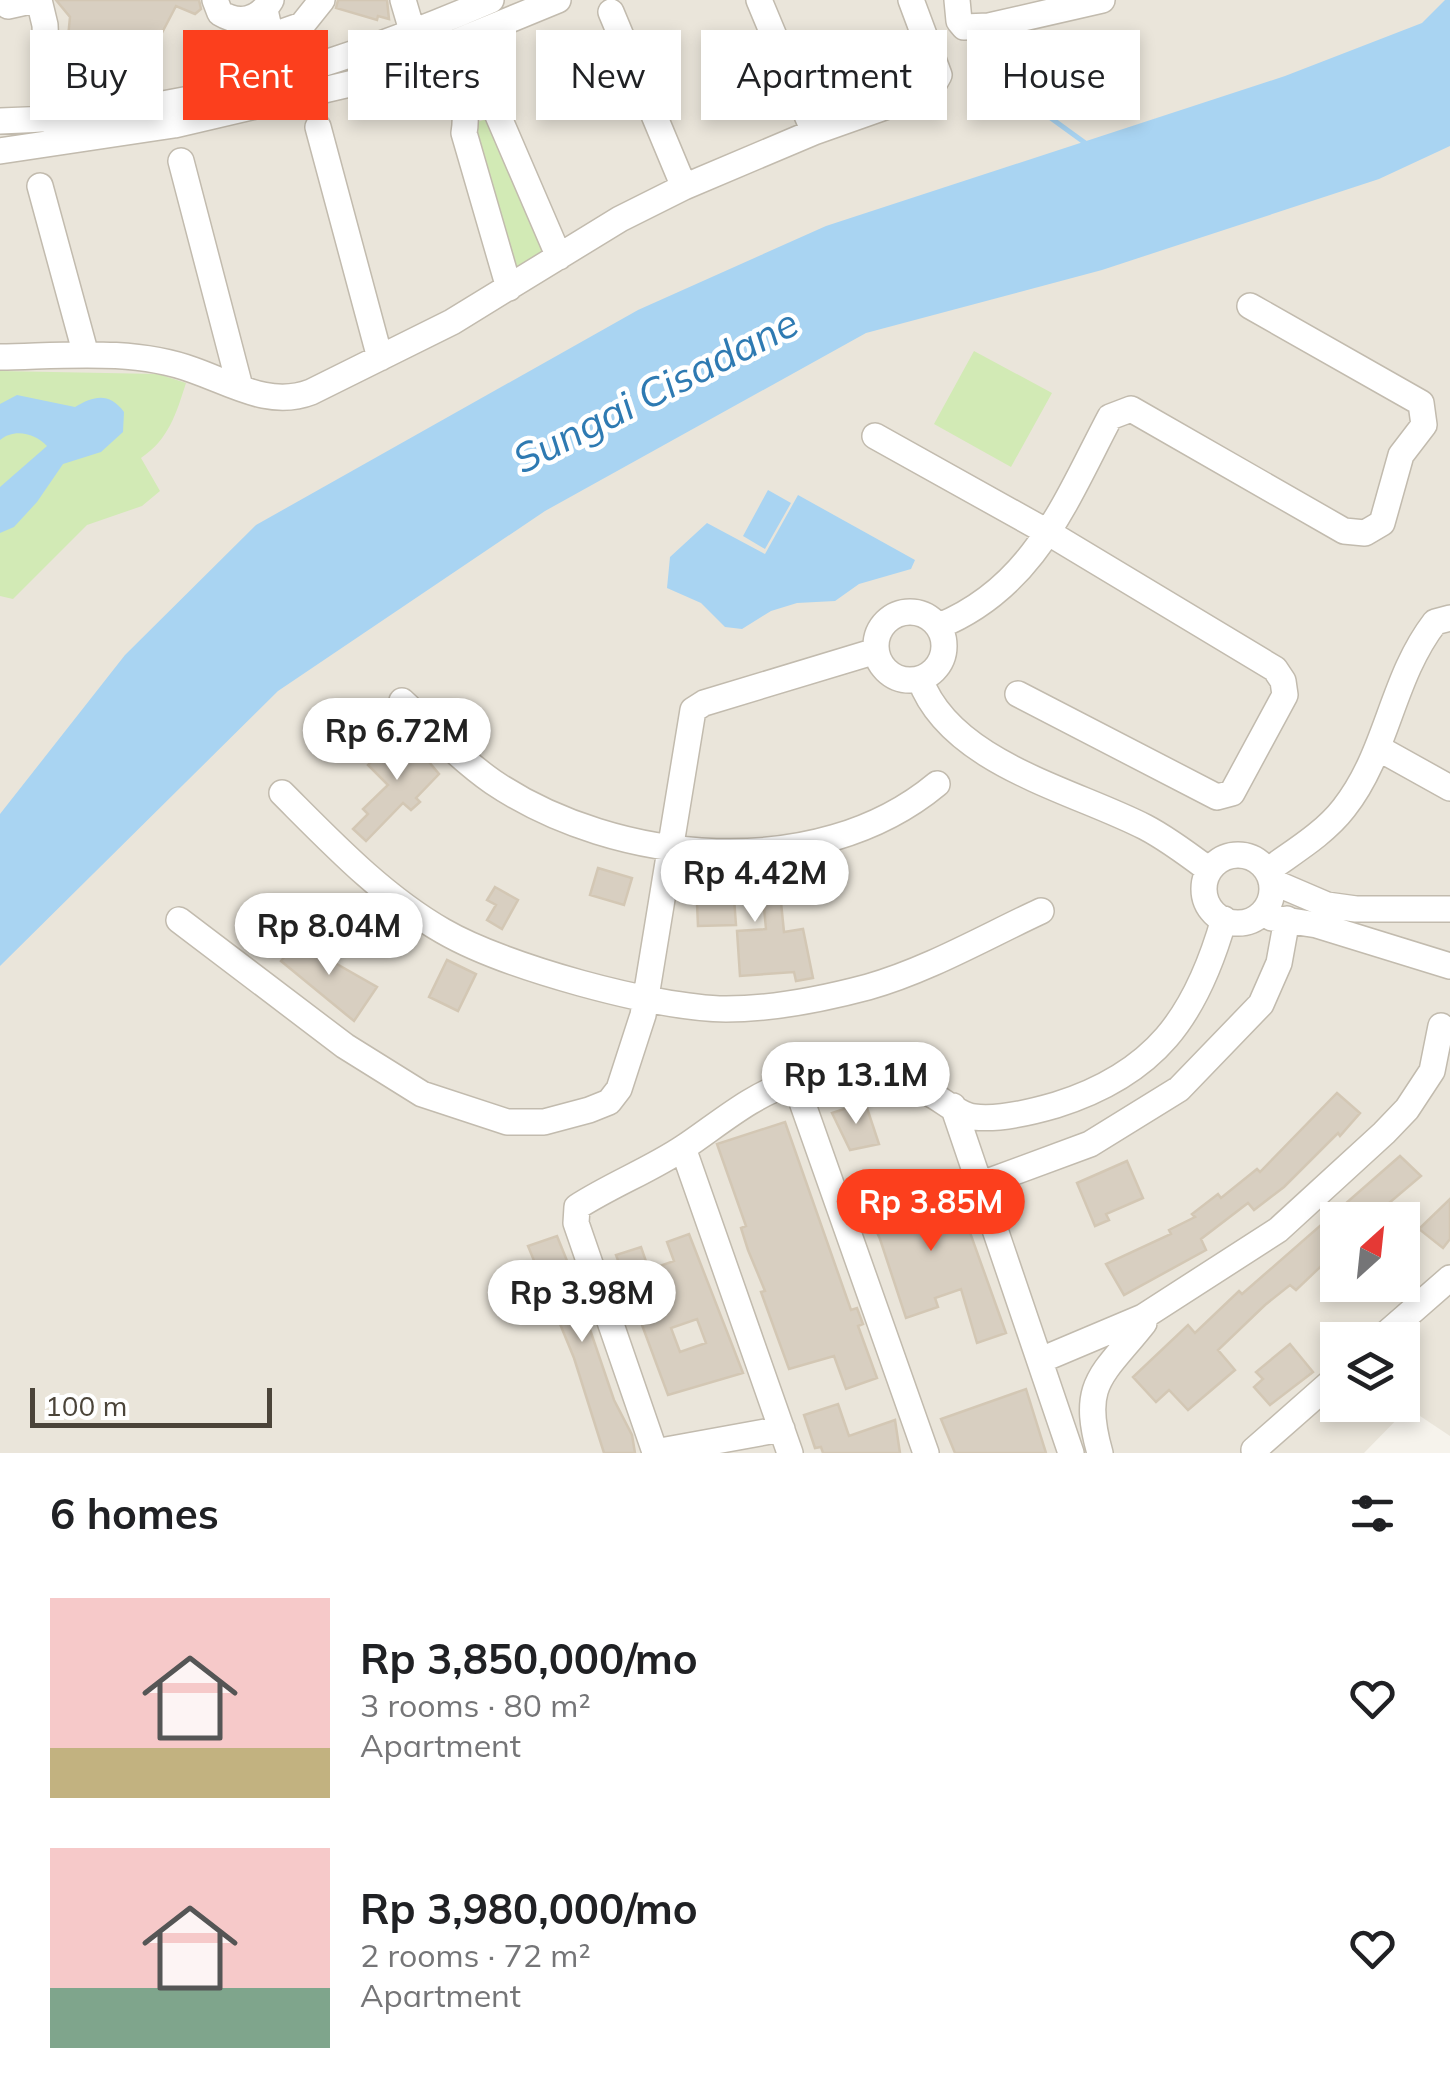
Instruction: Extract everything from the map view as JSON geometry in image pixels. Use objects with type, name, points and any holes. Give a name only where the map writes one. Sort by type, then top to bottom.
[{"type":"street","points":[[8,6],[37,0],[45,30]]},
{"type":"street","points":[[215,0],[220,13],[246,30]]},
{"type":"street","points":[[288,30],[302,25],[322,0]]},
{"type":"street","points":[[403,0],[412,30]]},
{"type":"street","points":[[422,30],[491,0]]},
{"type":"street","points":[[489,30],[558,0]]},
{"type":"street","points":[[759,0],[814,132]]},
{"type":"street","points":[[0,357],[147,358],[272,399],[290,400],[380,358],[684,187],[814,132],[930,91],[940,75],[911,0]]},
{"type":"street","points":[[956,0],[959,22],[964,27],[988,26],[1102,0]]},
{"type":"street","points":[[235,20],[251,18],[268,5]]},
{"type":"street","points":[[261,30],[268,5]]},
{"type":"street","points":[[612,12],[684,187]]},
{"type":"street","points":[[0,121],[49,120]]},
{"type":"street","points":[[0,151],[188,120]]},
{"type":"street","points":[[467,120],[464,133],[508,288]]},
{"type":"street","points":[[501,120],[560,257]]},
{"type":"street","points":[[318,126],[380,358]]},
{"type":"street","points":[[181,161],[240,387]]},
{"type":"street","points":[[40,186],[86,355]]},
{"type":"street","points":[[939,626],[977,610],[995,596],[1049,532],[1110,416],[1130,409],[1344,531],[1365,533],[1382,523],[1400,455],[1424,425],[1421,403],[1250,306]]},
{"type":"street","points":[[875,436],[1049,532],[1275,670],[1283,680],[1285,695],[1232,792],[1217,797],[1018,694]]},
{"type":"street","points":[[921,612],[939,626],[945,647],[943,658],[920,679],[898,678],[888,672],[876,652],[880,628],[898,613],[921,612]]},
{"type":"street","points":[[1255,918],[1269,902],[1269,876],[1344,808],[1378,748],[1410,660],[1435,622],[1450,618]]},
{"type":"street","points":[[178,920],[388,1074],[422,1094],[507,1122],[544,1122],[608,1102],[624,1076],[646,997],[694,710],[704,703],[876,652]]},
{"type":"street","points":[[920,679],[940,716],[974,743],[1019,772],[1145,827],[1209,870]]},
{"type":"street","points":[[402,701],[462,756],[516,796],[587,830],[672,848],[772,848],[832,837],[899,810],[937,784]]},
{"type":"street","points":[[1378,748],[1450,788]]},
{"type":"street","points":[[282,793],[378,884],[444,932],[510,962],[646,997],[726,1009],[812,1000],[887,980],[1041,911]]},
{"type":"street","points":[[1450,909],[1356,909],[1328,905],[1269,876],[1250,857],[1238,855],[1227,856],[1209,870],[1205,881],[1207,903],[1224,919],[1287,919],[1450,966]]},
{"type":"street","points":[[684,1148],[786,1441],[655,1452],[574,1211],[684,1148],[726,1115],[795,1082],[847,1078],[909,1084],[975,1117],[1038,1110],[1100,1090],[1138,1068],[1170,1038],[1212,961],[1224,919]]},
{"type":"street","points":[[979,1185],[1090,1144],[1179,1089],[1261,1004],[1271,987],[1287,919]]},
{"type":"street","points":[[1041,1360],[1142,1318],[1278,1230],[1370,1146],[1421,1090],[1432,1071],[1441,1026]]},
{"type":"street","points":[[795,1082],[926,1453]]},
{"type":"street","points":[[952,1106],[1071,1453]]},
{"type":"street","points":[[1400,1322],[1450,1278]]},
{"type":"street","points":[[1100,1453],[1090,1402],[1098,1380],[1144,1323],[1142,1318]]},
{"type":"street","points":[[1254,1450],[1320,1392]]},
{"type":"shaded area","points":[[0,0],[1450,0],[1450,1436],[1420,1416],[1420,1322],[1320,1322],[1320,1422],[1394,1422],[1364,1453],[0,1453]]},
{"type":"green space","points":[[487,120],[544,245],[539,259],[514,269],[474,129],[477,122]]},
{"type":"green space","points":[[974,351],[1052,393],[1011,467],[934,424]]},
{"type":"green space","points":[[0,371],[158,374],[186,383],[165,434],[141,458],[160,491],[142,506],[87,525],[13,599],[0,596]]},
{"type":"water","name":"Sungai Cisadane","points":[[1445,0],[1450,0],[1450,146],[1379,179],[1102,270],[866,333],[545,511],[278,691],[0,966],[0,814],[125,655],[256,525],[638,310],[826,226],[1285,76],[1422,23]]},
{"type":"water","points":[[17,395],[75,407],[95,398],[113,401],[124,412],[123,432],[101,452],[63,464],[37,502],[14,527],[0,533],[0,487],[47,446],[24,434],[0,440],[0,404]]},
{"type":"water","points":[[768,490],[791,503],[765,549],[743,536]]},
{"type":"water","points":[[798,495],[915,560],[911,569],[859,584],[835,601],[797,603],[771,611],[742,629],[725,627],[701,603],[667,588],[670,557],[707,523],[765,554]]},
{"type":"building","points":[[56,0],[199,0],[201,9],[195,14],[176,6],[163,31],[69,30],[70,17]]},
{"type":"building","points":[[338,0],[387,0],[389,19],[378,16],[377,20],[336,8]]},
{"type":"building","points":[[403,731],[439,774],[416,798],[420,802],[411,810],[403,803],[366,841],[353,829],[368,814],[363,809],[388,785],[368,765]]},
{"type":"building","points":[[598,868],[632,878],[624,905],[590,895]]},
{"type":"building","points":[[778,873],[784,932],[803,929],[813,978],[796,981],[794,972],[740,976],[737,931],[766,929],[763,897],[734,898],[736,925],[698,926],[696,880]]},
{"type":"building","points":[[495,887],[518,900],[502,929],[487,920],[496,905],[487,900]]},
{"type":"building","points":[[302,936],[328,959],[377,987],[354,1021],[281,961]]},
{"type":"building","points":[[447,960],[476,974],[458,1011],[429,997]]},
{"type":"building","points":[[1337,1093],[1360,1113],[1340,1136],[1338,1133],[1284,1187],[1254,1210],[1248,1203],[1201,1239],[1206,1250],[1124,1295],[1106,1264],[1171,1234],[1169,1230],[1195,1217],[1192,1214],[1218,1194],[1221,1198],[1257,1169],[1260,1172]]},
{"type":"building","points":[[865,1102],[879,1144],[850,1150],[832,1113]]},
{"type":"building","points":[[785,1122],[851,1310],[857,1308],[863,1324],[858,1326],[877,1378],[846,1389],[834,1356],[789,1369],[761,1292],[765,1291],[741,1228],[746,1226],[717,1144]]},
{"type":"building","points":[[1400,1156],[1421,1176],[1390,1202],[1347,1202]]},
{"type":"building","points":[[1127,1161],[1143,1198],[1106,1214],[1109,1220],[1095,1226],[1077,1183]]},
{"type":"building","points":[[895,1180],[904,1205],[954,1188],[1006,1333],[977,1343],[961,1289],[935,1298],[938,1307],[906,1318],[880,1239],[875,1228],[865,1231],[855,1203],[868,1199],[865,1190]]},
{"type":"building","points":[[1450,1199],[1450,1239],[1443,1248],[1420,1228]]},
{"type":"building","points":[[1320,1226],[1320,1267],[1296,1290],[1290,1285],[1265,1305],[1218,1350],[1235,1370],[1188,1410],[1169,1390],[1156,1402],[1133,1377],[1188,1325],[1195,1333],[1239,1291],[1242,1294]]},
{"type":"building","points":[[689,1234],[743,1373],[668,1395],[616,1255],[641,1247],[649,1270],[674,1261],[667,1242]],"holes":[[[697,1319],[706,1343],[680,1352],[671,1328]]]},
{"type":"building","points":[[557,1236],[586,1308],[583,1309],[614,1400],[632,1435],[635,1453],[604,1453],[574,1358],[528,1246]]},
{"type":"building","points":[[1290,1344],[1313,1372],[1270,1405],[1254,1387],[1263,1379],[1256,1372]]},
{"type":"building","points":[[1026,1389],[1046,1453],[955,1453],[941,1419]]},
{"type":"building","points":[[838,1404],[849,1436],[895,1420],[900,1453],[823,1453],[821,1447],[815,1448],[804,1415]]},
{"type":"waterway","points":[[1054,120],[1088,145]]}]
